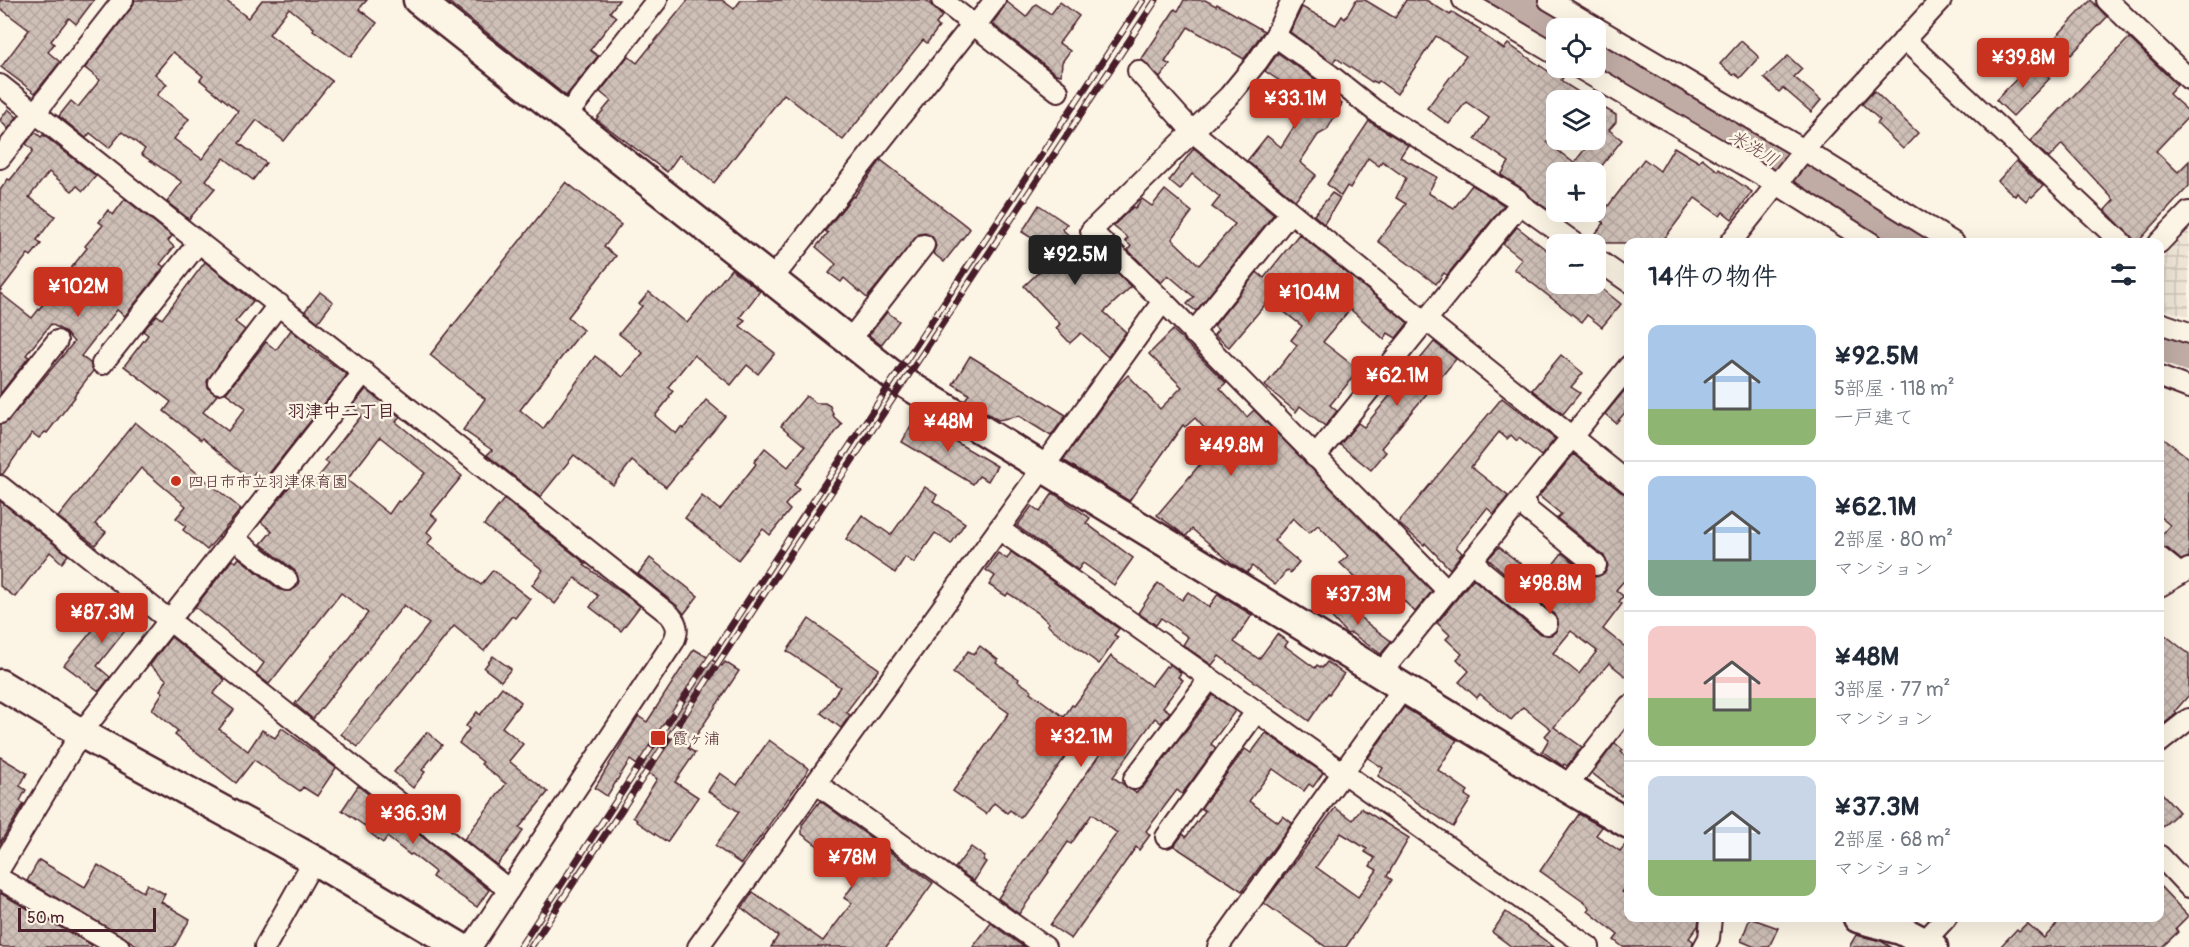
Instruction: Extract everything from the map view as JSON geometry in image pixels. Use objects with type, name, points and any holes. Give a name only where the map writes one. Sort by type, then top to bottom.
[{"type":"street","points":[[0,158],[123,0]]},
{"type":"street","points":[[418,0],[904,383],[1624,821]]},
{"type":"street","points":[[566,116],[657,0]]},
{"type":"street","points":[[942,0],[1058,91]]},
{"type":"street","points":[[772,279],[995,0]]},
{"type":"street","points":[[1292,0],[1275,36],[1250,71],[1193,132],[1090,231],[1163,301],[1448,591]]},
{"type":"street","points":[[1463,0],[1546,49]]},
{"type":"street","points":[[1550,0],[1946,238]]},
{"type":"street","points":[[1734,238],[1802,153],[1941,0]]},
{"type":"street","points":[[2107,0],[2189,79]]},
{"type":"street","points":[[1275,36],[1374,110],[1517,199],[1520,204],[1562,234]]},
{"type":"street","points":[[1904,39],[2117,238]]},
{"type":"street","points":[[1138,71],[1193,132],[1290,213],[1624,479]]},
{"type":"street","points":[[1597,78],[1779,182],[1863,238]]},
{"type":"street","points":[[0,85],[670,615],[678,629],[674,641],[471,947]]},
{"type":"street","points":[[1315,456],[1520,204]]},
{"type":"street","points":[[2164,238],[2189,212]]},
{"type":"street","points":[[1193,333],[1290,213]]},
{"type":"street","points":[[102,364],[199,242]]},
{"type":"street","points":[[849,341],[924,245]]},
{"type":"street","points":[[1606,266],[1624,279]]},
{"type":"street","points":[[698,947],[1163,301]]},
{"type":"street","points":[[219,383],[279,304]]},
{"type":"street","points":[[2164,324],[2189,333]]},
{"type":"street","points":[[0,414],[57,341]]},
{"type":"street","points":[[0,868],[81,733],[364,372]]},
{"type":"street","points":[[1218,947],[1342,773],[1392,680],[1448,591],[1624,372]]},
{"type":"street","points":[[2164,379],[2189,388]]},
{"type":"street","points":[[0,486],[509,890]]},
{"type":"street","points":[[1522,499],[1529,511],[1596,565]]},
{"type":"street","points":[[999,529],[1589,947]]},
{"type":"street","points":[[234,538],[287,580]]},
{"type":"street","points":[[1473,559],[1481,570],[1547,624]]},
{"type":"street","points":[[2164,560],[2184,572],[2164,584]]},
{"type":"street","points":[[1134,779],[1203,688],[1207,677]]},
{"type":"street","points":[[0,684],[81,733],[315,860],[460,947]]},
{"type":"street","points":[[1166,837],[1256,712]]},
{"type":"street","points":[[1566,787],[1624,712]]},
{"type":"street","points":[[2164,739],[2189,719]]},
{"type":"street","points":[[817,784],[1045,947]]},
{"type":"street","points":[[265,947],[315,860]]},
{"type":"street","points":[[2164,860],[2189,887]]},
{"type":"street","points":[[0,879],[119,947]]},
{"type":"street","points":[[1704,947],[1709,938],[1711,922]]},
{"type":"street","points":[[1872,922],[1901,930],[1925,945],[1943,922]]},
{"type":"shaded area","points":[[2189,228],[2189,316],[2164,310],[2164,256]]},
{"type":"building","points":[[0,0],[94,0],[76,24],[69,18],[51,41],[54,44],[48,52],[60,62],[35,93],[1,67],[29,30],[0,8]]},
{"type":"building","points":[[135,0],[225,0],[248,18],[262,0],[367,0],[359,9],[377,23],[351,57],[313,30],[314,28],[289,8],[269,34],[332,81],[284,141],[257,120],[239,143],[266,163],[253,180],[224,158],[206,180],[215,188],[189,219],[167,202],[182,182],[141,154],[145,149],[122,132],[109,148],[90,133],[86,138],[59,116],[71,101],[78,107],[100,80],[85,68]],"holes":[[[173,52],[203,76],[200,80],[238,111],[202,159],[174,139],[189,119],[157,95],[167,84],[155,74]]]},
{"type":"building","points":[[446,0],[619,0],[610,12],[616,17],[590,50],[598,56],[566,96]]},
{"type":"building","points":[[688,0],[722,0],[734,9],[741,0],[926,0],[942,16],[936,24],[939,27],[927,43],[923,40],[843,140],[784,94],[714,183],[679,155],[667,172],[596,119],[611,101],[600,92],[628,56],[637,63]]},
{"type":"building","points":[[1184,0],[1205,0],[1216,6],[1217,4],[1264,31],[1244,59],[1188,27],[1165,62],[1170,65],[1160,78],[1141,60],[1175,9],[1178,11]]},
{"type":"building","points":[[1356,0],[1365,0],[1395,18],[1406,0],[1426,0],[1450,15],[1452,12],[1481,30],[1479,32],[1504,49],[1508,44],[1546,70],[1546,78],[1563,78],[1561,80],[1575,90],[1546,90],[1546,150],[1557,150],[1573,162],[1546,162],[1546,208],[1501,175],[1509,162],[1475,139],[1489,118],[1466,102],[1449,124],[1427,108],[1466,56],[1436,36],[1397,94],[1379,81],[1372,82],[1336,58],[1333,63],[1290,32],[1302,7],[1336,25],[1342,16],[1345,19]]},
{"type":"building","points":[[2091,0],[2107,17],[2071,55],[2054,39]]},
{"type":"building","points":[[1007,2],[1026,17],[1036,4],[1051,14],[1060,2],[1079,16],[1059,43],[1070,51],[1062,62],[1061,75],[1056,74],[995,26],[993,23]]},
{"type":"building","points":[[2129,38],[2177,85],[2169,94],[2189,112],[2189,116],[2156,151],[2178,172],[2189,161],[2189,186],[2142,238],[2132,238],[2105,210],[2114,200],[2062,144],[2049,158],[2030,141]]},
{"type":"building","points":[[1741,41],[1759,57],[1740,78],[1720,64]]},
{"type":"building","points":[[1278,53],[1320,83],[1317,87],[1342,104],[1327,130],[1318,135],[1300,162],[1316,175],[1295,200],[1247,161],[1267,136],[1281,147],[1309,103],[1265,71]]},
{"type":"building","points":[[1788,56],[1802,69],[1794,77],[1821,100],[1811,112],[1783,88],[1779,92],[1764,78]]},
{"type":"building","points":[[2033,62],[2050,78],[2013,116],[1996,100]]},
{"type":"building","points":[[1874,91],[1918,133],[1903,149],[1877,124],[1880,120],[1862,104]]},
{"type":"building","points":[[8,109],[17,117],[8,129],[0,120]]},
{"type":"building","points":[[1606,109],[1616,115],[1616,122],[1609,130],[1622,140],[1605,162],[1575,162],[1584,150],[1606,150]]},
{"type":"building","points":[[1369,121],[1408,145],[1400,157],[1437,177],[1428,193],[1454,208],[1472,185],[1504,205],[1447,275],[1444,273],[1436,284],[1378,241],[1406,204],[1396,198],[1406,178],[1382,161],[1379,166],[1368,158],[1350,188],[1347,186],[1341,196],[1327,184]]},
{"type":"building","points":[[35,132],[41,137],[43,135],[96,176],[83,191],[77,186],[72,191],[49,172],[29,197],[55,216],[37,240],[41,244],[31,256],[28,254],[0,291],[0,190],[31,154],[33,150],[26,144]]},
{"type":"building","points":[[1674,147],[1699,162],[1702,158],[1752,192],[1732,219],[1723,212],[1720,216],[1695,198],[1665,238],[1624,238],[1624,243],[1606,243],[1606,234],[1595,234],[1603,222],[1606,222],[1606,209],[1644,159],[1660,171]]},
{"type":"building","points":[[1194,148],[1274,214],[1196,311],[1187,304],[1194,297],[1168,275],[1161,283],[1128,250],[1131,246],[1125,241],[1128,238],[1113,226],[1133,207],[1135,208],[1142,199],[1152,206],[1165,190],[1192,212],[1172,239],[1199,265],[1235,224],[1212,207],[1220,197],[1192,174],[1180,190],[1169,181]]},
{"type":"building","points":[[881,160],[970,229],[944,262],[933,253],[936,246],[932,236],[925,233],[919,234],[867,298],[844,278],[841,282],[829,273],[836,264],[816,247],[828,233],[825,231]]},
{"type":"building","points":[[2016,161],[2043,186],[2026,201],[2017,193],[2015,196],[1998,181]]},
{"type":"building","points":[[566,182],[621,225],[604,247],[616,256],[568,317],[583,330],[520,410],[543,429],[595,356],[623,377],[643,353],[619,334],[642,306],[639,304],[649,292],[687,323],[731,269],[760,291],[740,317],[745,320],[740,326],[775,353],[758,374],[747,365],[731,385],[694,355],[668,387],[673,391],[655,416],[676,434],[681,427],[683,429],[706,400],[725,416],[666,487],[632,461],[613,485],[574,455],[540,497],[487,455],[492,450],[463,430],[485,399],[430,355]]},
{"type":"building","points":[[1332,193],[1340,198],[1324,224],[1314,215]]},
{"type":"building","points":[[125,199],[172,236],[168,241],[174,247],[160,264],[164,267],[125,316],[117,310],[81,356],[90,363],[93,371],[75,397],[47,433],[45,432],[39,438],[32,433],[3,474],[0,474],[0,425],[9,420],[74,342],[64,331],[51,324],[26,355],[29,357],[0,394],[0,293],[32,318],[87,248],[85,246],[103,225],[99,222],[108,210],[113,215]]},
{"type":"building","points":[[1039,205],[1067,224],[1062,229],[1109,273],[1113,269],[1131,287],[1104,312],[1126,332],[1108,357],[1081,333],[1070,343],[1056,328],[1060,324],[1024,286],[1054,258],[1052,257],[1056,253],[1022,232]]},
{"type":"building","points":[[1517,227],[1546,249],[1546,294],[1514,269],[1522,259],[1503,244]]},
{"type":"building","points":[[1299,234],[1408,323],[1396,338],[1388,333],[1384,339],[1350,309],[1323,342],[1359,370],[1330,405],[1337,411],[1325,426],[1300,406],[1296,412],[1265,386],[1297,345],[1291,340],[1302,326],[1269,300],[1229,347],[1214,335],[1218,330],[1214,326],[1257,272],[1264,278]]},
{"type":"building","points":[[205,262],[253,301],[235,322],[245,330],[207,381],[208,388],[217,395],[203,412],[228,431],[246,408],[226,393],[266,342],[276,350],[291,330],[309,347],[347,375],[264,480],[255,472],[250,479],[202,438],[201,440],[164,411],[171,402],[124,366],[148,335],[143,331],[157,315],[162,319]]},
{"type":"building","points":[[320,292],[333,302],[318,322],[305,311]]},
{"type":"building","points":[[1606,292],[1621,304],[1602,327],[1587,315],[1582,322],[1546,294],[1606,294]]},
{"type":"building","points":[[887,312],[899,321],[881,345],[869,335]]},
{"type":"building","points":[[1173,330],[1226,383],[1220,388],[1247,417],[1254,410],[1432,591],[1415,612],[1384,581],[1371,593],[1340,563],[1348,556],[1318,525],[1309,533],[1293,518],[1274,541],[1299,562],[1290,573],[1287,570],[1275,585],[1252,566],[1247,573],[1233,564],[1192,529],[1186,536],[1157,515],[1218,443],[1195,418],[1185,427],[1183,425],[1129,501],[1063,460],[1115,388],[1128,375],[1160,409],[1182,387],[1149,354]]},
{"type":"building","points":[[1434,342],[1456,359],[1381,448],[1386,452],[1371,470],[1340,445],[1358,423],[1364,427]]},
{"type":"building","points":[[1561,355],[1583,373],[1571,387],[1580,393],[1563,414],[1532,390]]},
{"type":"building","points":[[970,356],[1066,415],[1051,436],[1019,416],[998,420],[965,400],[969,394],[953,384]]},
{"type":"building","points":[[366,389],[400,417],[396,422],[462,476],[431,514],[437,519],[427,532],[433,537],[427,544],[481,585],[493,570],[530,599],[515,618],[512,616],[484,651],[454,626],[358,747],[341,734],[429,624],[404,605],[313,719],[295,704],[368,613],[341,593],[269,684],[256,674],[264,663],[195,607],[232,560],[236,562],[239,558],[280,590],[291,591],[297,587],[299,581],[295,571],[261,544],[272,531],[261,522],[298,476],[311,486],[329,464],[325,461],[362,415],[352,407]],"holes":[[[380,437],[425,473],[407,495],[400,502],[398,501],[389,514],[347,480]]]},
{"type":"building","points":[[1624,391],[1624,414],[1616,423],[1605,414]]},
{"type":"building","points":[[806,396],[816,403],[825,403],[830,406],[834,417],[842,424],[794,485],[799,489],[785,505],[790,510],[770,535],[763,529],[738,560],[685,518],[702,496],[720,510],[756,464],[754,462],[765,448],[788,467],[805,446],[781,426]]},
{"type":"building","points":[[1502,398],[1555,439],[1541,456],[1519,438],[1517,441],[1511,435],[1507,439],[1499,432],[1471,467],[1508,496],[1494,514],[1487,508],[1456,547],[1462,553],[1450,569],[1425,543],[1424,545],[1398,523]]},
{"type":"building","points":[[915,418],[997,466],[988,481],[979,476],[973,484],[902,442]]},
{"type":"building","points":[[135,422],[241,509],[207,550],[183,530],[186,526],[176,518],[186,506],[141,468],[95,524],[106,532],[95,545],[58,517]]},
{"type":"building","points":[[2164,439],[2189,458],[2189,557],[2181,560],[2164,548],[2164,532],[2170,525],[2164,520]]},
{"type":"building","points":[[1574,454],[1624,493],[1624,581],[1616,590],[1623,596],[1619,602],[1622,604],[1603,629],[1624,646],[1624,675],[1609,663],[1554,727],[1582,747],[1567,766],[1564,764],[1563,766],[1542,751],[1549,739],[1545,736],[1551,729],[1523,707],[1511,720],[1480,694],[1477,698],[1459,682],[1469,671],[1457,659],[1462,654],[1446,639],[1450,635],[1437,623],[1473,579],[1540,634],[1551,635],[1557,631],[1558,620],[1555,615],[1488,559],[1499,547],[1541,580],[1562,553],[1589,575],[1595,577],[1605,573],[1608,566],[1604,556],[1557,518],[1561,514],[1539,496]],"holes":[[[1571,631],[1597,651],[1579,674],[1553,653]]]},
{"type":"building","points":[[925,487],[937,495],[933,501],[965,523],[951,544],[935,533],[914,563],[905,557],[895,573],[846,539],[862,515],[891,535]]},
{"type":"building","points":[[1053,493],[1090,518],[1086,523],[1133,558],[1114,585],[1083,563],[1078,570],[1017,526],[1032,506],[1040,512]]},
{"type":"building","points":[[504,499],[586,564],[584,565],[640,606],[621,631],[590,607],[598,596],[575,578],[555,604],[532,585],[543,570],[484,525]]},
{"type":"building","points":[[0,501],[68,555],[62,563],[50,552],[15,597],[0,586]]},
{"type":"building","points":[[1011,552],[1119,629],[1114,635],[1118,637],[1099,664],[1047,625],[1049,623],[1037,612],[1008,593],[1006,596],[989,585],[995,576],[986,570],[998,553],[1007,559]]},
{"type":"building","points":[[650,558],[698,596],[684,614],[638,574]]},
{"type":"building","points":[[1158,583],[1182,600],[1188,592],[1209,607],[1218,594],[1252,615],[1234,642],[1259,659],[1277,634],[1288,642],[1285,646],[1315,668],[1317,665],[1322,668],[1327,662],[1344,674],[1309,721],[1219,656],[1212,665],[1183,645],[1188,637],[1161,618],[1156,625],[1138,613]]},
{"type":"building","points":[[120,597],[140,612],[97,666],[110,677],[99,691],[64,665]]},
{"type":"building","points":[[1342,598],[1364,621],[1391,641],[1381,654],[1351,633],[1347,634],[1327,612]]},
{"type":"building","points":[[809,619],[879,669],[846,712],[850,715],[841,728],[821,713],[840,687],[787,651]]},
{"type":"building","points":[[2164,634],[2189,654],[2189,695],[2175,711],[2177,713],[2164,724]]},
{"type":"building","points":[[171,637],[225,680],[213,694],[234,710],[219,729],[248,751],[262,730],[275,738],[282,728],[336,768],[317,796],[303,787],[300,791],[254,760],[236,783],[175,735],[178,731],[152,709],[163,692],[160,690],[167,680],[150,665]]},
{"type":"building","points":[[980,646],[998,660],[996,663],[1031,690],[1030,692],[1064,717],[1111,656],[1151,686],[1170,664],[1181,673],[1178,677],[1183,680],[1163,707],[1170,712],[1161,723],[1155,718],[1113,777],[1136,793],[1144,786],[1213,695],[1235,711],[1211,744],[1216,748],[1182,794],[1177,790],[1146,831],[1150,835],[1139,850],[1136,847],[1071,939],[1050,925],[1117,833],[1092,814],[1071,844],[1068,842],[1019,914],[998,898],[1105,747],[1084,732],[1020,818],[1010,810],[1007,813],[994,803],[986,814],[953,791],[1009,713],[953,673],[968,651],[974,654]]},
{"type":"building","points":[[694,649],[722,666],[725,662],[739,671],[688,748],[695,753],[675,782],[698,797],[667,842],[633,817],[657,779],[630,760],[607,796],[595,788],[638,716],[647,722]]},
{"type":"building","points":[[493,656],[511,669],[501,681],[484,668]]},
{"type":"building","points":[[502,687],[521,702],[502,727],[523,744],[509,761],[548,792],[519,828],[523,830],[521,834],[497,865],[464,839],[506,784],[459,743],[469,729],[466,726],[477,712],[480,715]]},
{"type":"building","points":[[1404,707],[1457,740],[1438,770],[1468,791],[1465,795],[1471,799],[1453,827],[1378,776],[1383,768],[1368,758]]},
{"type":"building","points":[[427,732],[442,745],[422,770],[425,772],[413,788],[394,772]]},
{"type":"building","points":[[1266,733],[1323,773],[1313,787],[1309,784],[1304,791],[1273,769],[1249,801],[1278,822],[1283,816],[1292,823],[1242,891],[1174,846],[1183,834],[1186,837],[1205,811],[1201,808],[1245,749],[1251,753]]},
{"type":"building","points":[[769,740],[809,769],[741,864],[715,846],[739,812],[708,791],[720,773],[737,785]]},
{"type":"building","points":[[1615,743],[1623,750],[1621,752],[1624,755],[1624,793],[1621,796],[1592,773]]},
{"type":"building","points":[[0,757],[27,773],[20,786],[26,790],[20,801],[24,804],[0,843]]},
{"type":"building","points":[[358,786],[489,890],[477,907],[432,877],[435,872],[412,854],[410,855],[387,837],[383,843],[370,833],[372,831],[342,810]]},
{"type":"building","points":[[2164,795],[2179,812],[2164,825]]},
{"type":"building","points":[[820,801],[933,883],[886,947],[771,947],[778,936],[742,908],[753,892],[823,941],[852,903],[844,898],[856,881],[842,871],[845,866],[802,834],[802,825]]},
{"type":"building","points":[[1335,808],[1353,820],[1361,808],[1409,838],[1387,876],[1392,880],[1346,947],[1326,947],[1264,903]],"holes":[[[1341,833],[1367,849],[1365,852],[1375,858],[1370,866],[1377,870],[1358,897],[1316,867]]]},
{"type":"building","points":[[1579,814],[1602,827],[1596,835],[1620,851],[1624,846],[1624,889],[1622,892],[1624,893],[1624,922],[1698,922],[1689,938],[1693,941],[1692,947],[1623,947],[1614,940],[1618,935],[1588,911],[1590,908],[1585,903],[1540,871]]},
{"type":"building","points":[[971,847],[985,857],[983,860],[986,862],[974,881],[955,868]]},
{"type":"building","points":[[39,860],[85,887],[98,865],[143,892],[147,884],[165,894],[161,902],[190,919],[174,947],[140,947],[27,881]]},
{"type":"building","points":[[2164,890],[2188,916],[2176,928],[2178,932],[2162,947],[2000,947],[2017,929],[2019,931],[2027,923],[2044,938],[2059,922],[2164,922]]},
{"type":"building","points":[[0,893],[92,945],[91,947],[0,947]]},
{"type":"building","points":[[1506,912],[1554,947],[1512,947],[1492,932]]},
{"type":"building","points":[[1748,922],[1761,922],[1778,928],[1769,947],[1755,947],[1741,941]]},
{"type":"building","points":[[991,923],[1004,933],[1024,947],[973,947]]},
{"type":"building","points":[[1856,935],[1881,941],[1891,947],[1849,947]]},
{"type":"waterway","name":"米洗川","points":[[1505,0],[1546,24]]},
{"type":"waterway","name":"米洗川","points":[[1606,60],[1904,238]]},
{"type":"waterway","name":"米洗川","points":[[2164,346],[2189,355]]},
{"type":"railway","points":[[520,947],[1143,0]]},
{"type":"railway","points":[[531,947],[1156,0]]},
{"type":"place","name":"四日市市立羽津保育園","points":[[176,481]]},
{"type":"place","name":"霞ヶ浦","points":[[658,738]]},
{"type":"district","name":"羽津中二丁目","points":[[341,411]]}]
